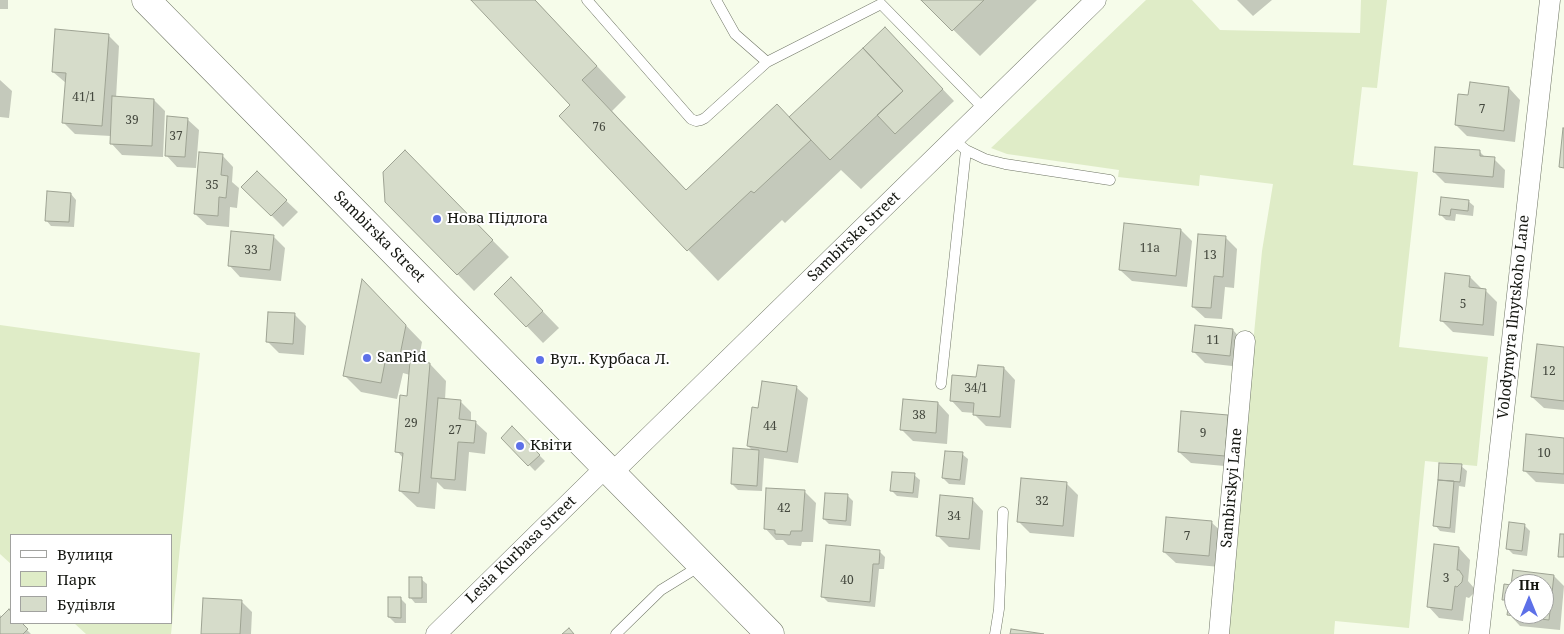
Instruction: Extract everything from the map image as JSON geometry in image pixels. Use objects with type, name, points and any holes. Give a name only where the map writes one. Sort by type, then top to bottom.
[{"type":"main road","name":"Sambirska Street","points":[[146,0],[770,634]]},
{"type":"street","name":"Sambirska Street","points":[[609,470],[960,145],[984,109],[1096,0]]},
{"type":"street","name":"Volodymyra Ilnytskoho Lane","points":[[1478,634],[1550,0]]},
{"type":"street","name":"Sambirskyi Lane","points":[[1219,634],[1245,341]]},
{"type":"street","name":"Lesia Kurbasa Street","points":[[436,634],[609,470]]},
{"type":"lane","points":[[586,0],[691,119],[701,120],[706,118],[767,62],[884,2],[984,109]]},
{"type":"lane","points":[[716,0],[735,34],[767,62]]},
{"type":"lane","points":[[941,384],[960,145],[985,159],[1005,164],[1110,180]]},
{"type":"lane","points":[[995,634],[999,609],[1003,512]]},
{"type":"lane","points":[[616,634],[661,590],[702,564]]},
{"type":"green space","points":[[1146,0],[1192,0],[1220,30],[1360,33],[1361,0],[1387,0],[1377,88],[1362,87],[1353,165],[1418,172],[1399,347],[1488,357],[1477,466],[1425,461],[1409,628],[1335,621],[1334,634],[1225,634],[1262,251],[1273,184],[1200,175],[1199,186],[1118,177],[1119,170],[1007,154],[991,148]]},
{"type":"green space","points":[[0,325],[200,353],[171,634],[86,634],[75,624],[172,624],[172,534],[10,534],[10,563],[0,554]]},
{"type":"building","points":[[471,0],[535,0],[597,66],[582,80],[686,190],[777,104],[811,140],[754,193],[751,191],[687,251],[559,116],[570,105]]},
{"type":"building","points":[[921,0],[984,0],[952,31]]},
{"type":"building","points":[[885,27],[943,89],[895,134],[877,115],[903,91],[863,48]]},
{"type":"building","points":[[55,29],[109,34],[102,126],[62,123],[66,73],[52,72]]},
{"type":"building","points":[[863,48],[903,91],[830,160],[789,117]]},
{"type":"building","points":[[1470,82],[1509,87],[1504,131],[1455,125],[1458,94],[1468,95]]},
{"type":"building","points":[[112,96],[154,99],[152,146],[110,144]]},
{"type":"building","points":[[167,116],[188,118],[185,157],[165,156]]},
{"type":"building","points":[[1564,128],[1564,168],[1559,167]]},
{"type":"building","points":[[1435,147],[1480,150],[1480,156],[1495,157],[1493,177],[1433,172]]},
{"type":"building","points":[[405,150],[493,240],[457,275],[385,202],[383,172]]},
{"type":"building","points":[[199,152],[223,154],[221,175],[228,176],[226,198],[219,197],[218,216],[194,214]]},
{"type":"building","points":[[257,171],[287,200],[271,216],[241,187]]},
{"type":"building","points":[[47,191],[71,193],[69,222],[45,221]]},
{"type":"building","points":[[1441,197],[1469,200],[1468,211],[1451,209],[1450,216],[1439,215]]},
{"type":"building","points":[[1124,223],[1181,229],[1176,276],[1119,270]]},
{"type":"building","points":[[231,231],[274,235],[270,270],[228,266]]},
{"type":"building","points":[[1198,234],[1226,236],[1223,277],[1214,276],[1211,308],[1192,307]]},
{"type":"building","points":[[1445,273],[1470,276],[1469,287],[1486,289],[1483,325],[1440,321]]},
{"type":"building","points":[[511,277],[543,311],[526,327],[494,294]]},
{"type":"building","points":[[362,279],[406,325],[399,360],[386,357],[381,383],[343,376]]},
{"type":"building","points":[[268,312],[295,313],[293,344],[266,342]]},
{"type":"building","points":[[1195,325],[1233,329],[1230,356],[1192,352]]},
{"type":"building","points":[[1537,344],[1564,347],[1564,401],[1531,397]]},
{"type":"building","points":[[410,361],[430,363],[419,493],[399,491],[403,453],[395,452],[400,395],[407,396]]},
{"type":"building","points":[[978,365],[1004,367],[1000,417],[973,415],[974,403],[950,401],[952,375],[976,377]]},
{"type":"building","points":[[762,381],[797,386],[787,452],[747,446],[752,407],[758,408]]},
{"type":"building","points":[[438,398],[461,400],[459,419],[476,421],[474,443],[458,442],[455,480],[431,478]]},
{"type":"building","points":[[903,399],[938,402],[936,433],[900,430]]},
{"type":"building","points":[[1181,411],[1228,415],[1225,456],[1178,452]]},
{"type":"building","points":[[512,426],[540,455],[528,466],[501,438]]},
{"type":"building","points":[[1526,434],[1564,438],[1564,474],[1523,471]]},
{"type":"building","points":[[733,448],[759,450],[757,486],[731,484]]},
{"type":"building","points":[[945,451],[963,452],[960,480],[942,478]]},
{"type":"building","points":[[1439,463],[1462,464],[1460,482],[1438,480]]},
{"type":"building","points":[[892,472],[915,473],[913,493],[890,491]]},
{"type":"building","points":[[1021,478],[1067,482],[1063,526],[1017,522]]},
{"type":"building","points":[[1438,480],[1454,481],[1450,528],[1433,526]]},
{"type":"building","points":[[766,488],[805,490],[802,531],[791,531],[790,535],[775,534],[775,530],[764,529]]},
{"type":"building","points":[[825,493],[848,494],[846,521],[823,519]]},
{"type":"building","points":[[940,495],[973,498],[969,539],[936,536]]},
{"type":"building","points":[[1166,517],[1212,521],[1209,556],[1163,552]]},
{"type":"building","points":[[1509,522],[1525,524],[1522,551],[1506,549]]},
{"type":"building","points":[[1560,534],[1564,534],[1564,557],[1558,557]]},
{"type":"building","points":[[1434,544],[1459,547],[1457,570],[1463,576],[1462,582],[1457,587],[1455,586],[1452,610],[1427,607]]},
{"type":"building","points":[[826,545],[880,550],[879,564],[873,564],[870,602],[821,597]]},
{"type":"building","points":[[1513,570],[1546,574],[1512,574]]},
{"type":"building","points":[[409,577],[422,577],[422,598],[409,598]]},
{"type":"building","points":[[1504,584],[1504,600],[1502,600]]},
{"type":"building","points":[[388,597],[401,597],[401,618],[388,617]]},
{"type":"building","points":[[203,598],[242,600],[240,634],[201,634]]},
{"type":"building","points":[[9,609],[10,624],[23,624],[28,629],[23,634],[0,634],[0,618]]},
{"type":"building","points":[[569,628],[574,634],[562,634]]},
{"type":"building","points":[[1011,629],[1044,634],[1010,634]]},
{"type":"place","name":"Нова Підлога","points":[[437,219]]},
{"type":"place","name":"SanPid","points":[[367,358]]},
{"type":"place","name":"Вул.. Курбаса Л.","points":[[540,360]]},
{"type":"place","name":"Квіти","points":[[520,446]]}]
